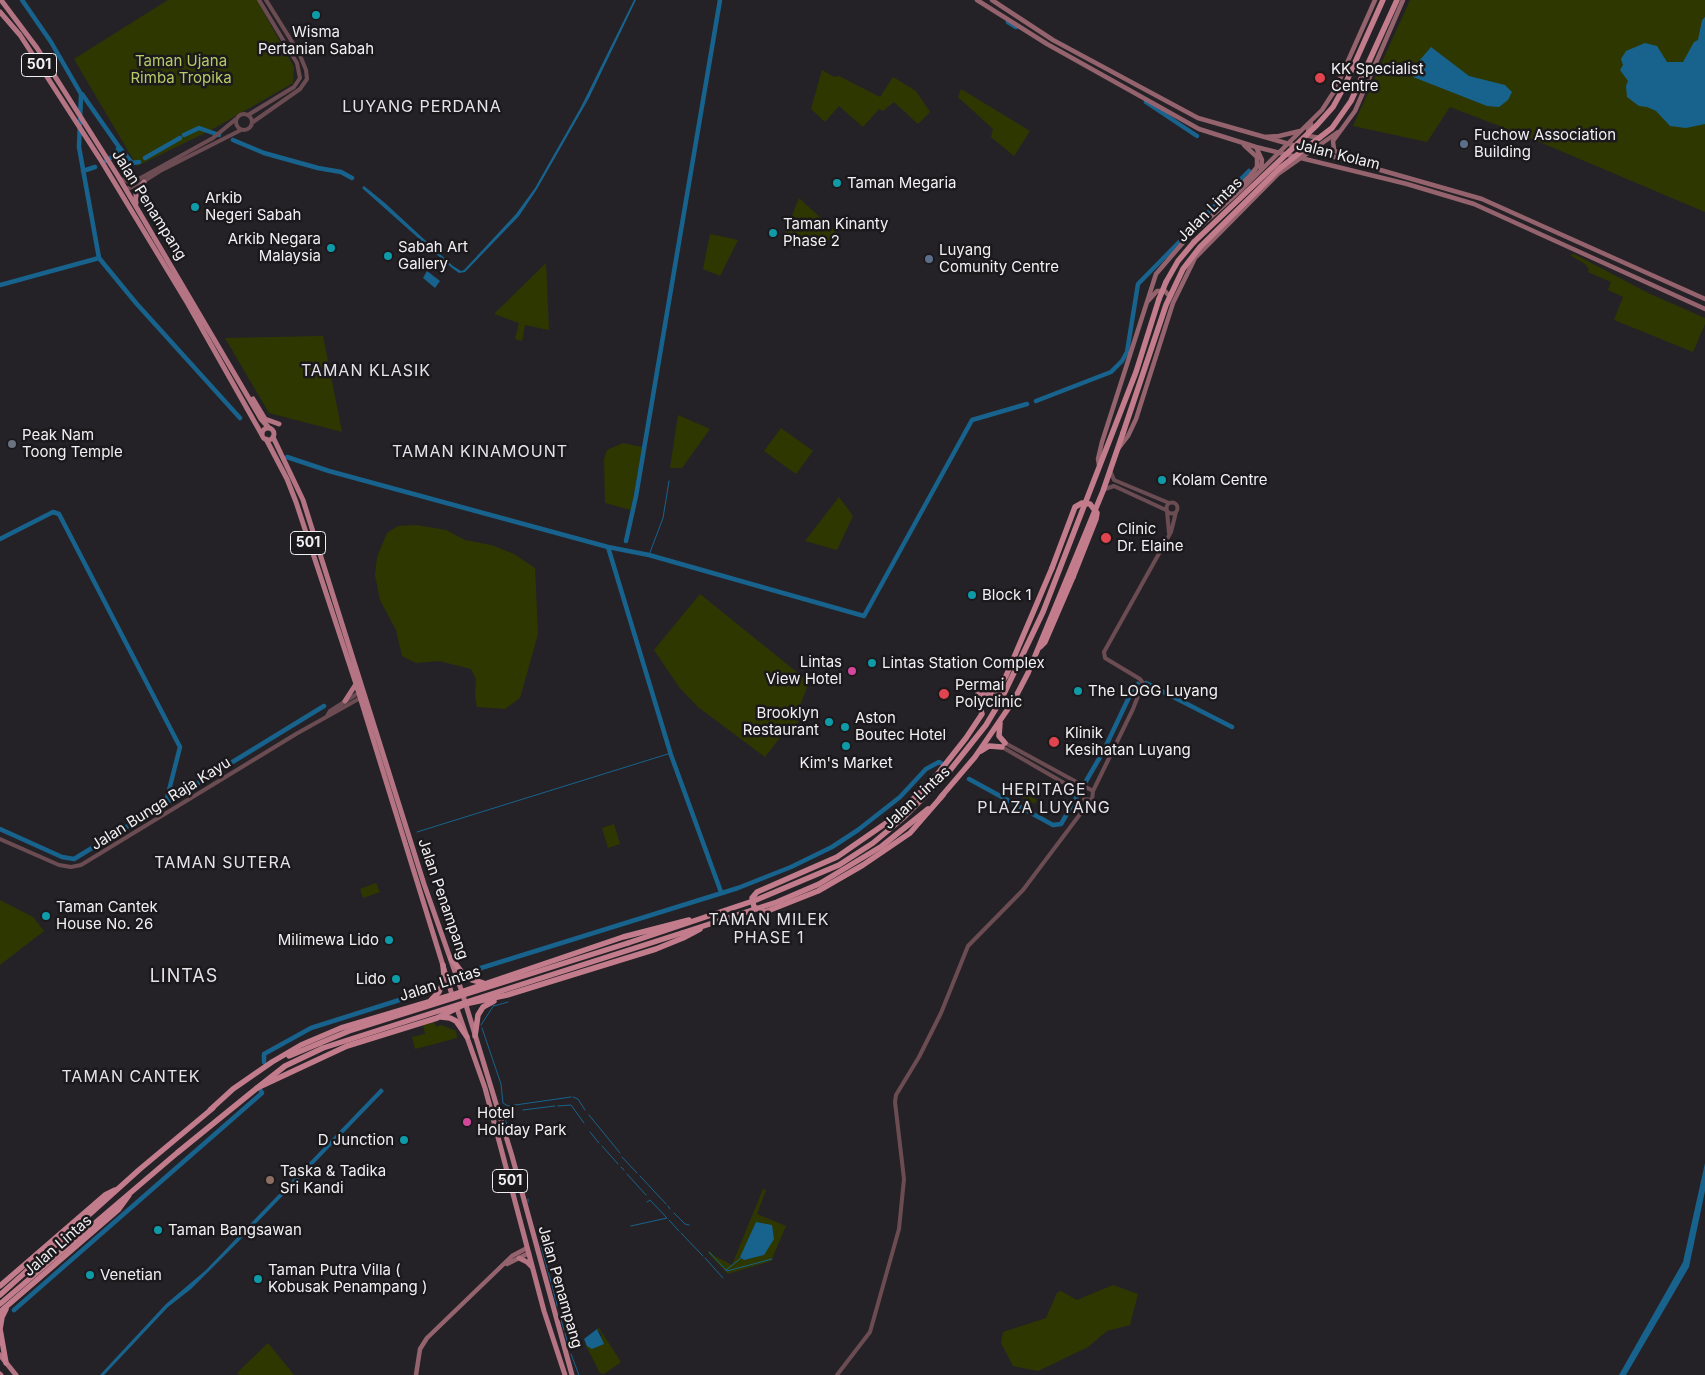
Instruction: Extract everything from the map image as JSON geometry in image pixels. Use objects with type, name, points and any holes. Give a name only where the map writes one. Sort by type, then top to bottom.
[{"type":"highway","name":"Jalan Lintas","points":[[258,1073],[289,1056],[358,1028],[675,928],[695,919],[756,900],[839,864],[873,843],[915,805],[947,774],[986,725],[1014,675],[1043,612],[1100,466],[1136,372],[1159,299],[1178,262],[1194,242],[1318,125],[1333,107],[1383,0]]},
{"type":"highway","name":"Jalan Lintas","points":[[0,1304],[177,1152],[285,1066],[323,1048],[777,902],[826,880],[882,846],[943,795],[964,771],[1000,723],[1014,700],[1037,651],[1103,491],[1166,305],[1183,268],[1200,247],[1261,185],[1332,128],[1351,101],[1397,0]]},
{"type":"highway","points":[[978,696],[988,695],[997,690],[1025,633],[1075,507],[1082,503],[1090,504],[1097,513],[1096,519],[1045,642],[1037,651]]},
{"type":"highway","points":[[1014,675],[1025,633]]},
{"type":"highway","points":[[978,696],[992,700],[1002,695],[1008,686]]},
{"type":"highway","points":[[960,758],[985,717],[985,708],[978,696]]},
{"type":"highway","points":[[894,817],[936,778],[966,738],[982,714],[978,696]]},
{"type":"highway","points":[[975,757],[990,746],[1003,745],[999,736],[1000,723]]},
{"type":"highway","points":[[915,805],[894,817],[837,857],[757,892],[752,898],[754,906],[764,912],[770,910],[818,890],[863,865],[910,833],[943,795]]},
{"type":"highway","name":"Jalan Lintas","points":[[0,1295],[210,1110],[272,1062],[301,1045],[341,1028],[462,992],[623,937],[679,921],[695,919]]},
{"type":"highway","name":"Jalan Lintas","points":[[255,1089],[347,1046],[437,1018],[466,1004],[507,995],[656,949],[683,938],[700,928]]},
{"type":"highway","points":[[451,958],[466,978],[484,984]]},
{"type":"highway","points":[[430,1002],[439,992],[442,985],[444,976],[443,965]]},
{"type":"highway","points":[[484,984],[478,987],[478,993],[490,999]]},
{"type":"highway","points":[[475,1036],[476,1020],[483,1007],[507,995]]},
{"type":"highway","points":[[430,1002],[441,1002],[444,1007],[443,1013],[437,1018]]},
{"type":"highway","points":[[437,1018],[450,1018],[467,1037]]},
{"type":"highway","name":"Jalan Lintas","points":[[0,1286],[105,1195],[123,1186]]},
{"type":"highway","name":"Jalan Lintas","points":[[0,1312],[118,1210],[129,1195]]},
{"type":"highway","points":[[6,1363],[0,1327],[2,1316],[11,1303]]},
{"type":"main road","name":"Jalan Penampang","points":[[1,0],[37,48],[86,129],[126,189],[261,420],[273,431],[273,437],[302,500],[362,694],[424,884],[466,1004],[512,1156],[532,1235],[572,1375]]},
{"type":"main road","name":"Jalan Kolam","points":[[977,0],[1073,59],[1185,122],[1256,147],[1474,204],[1705,309]]},
{"type":"main road","points":[[1331,136],[1314,138],[1309,136],[1308,130],[1335,90],[1376,0]]},
{"type":"main road","points":[[1355,162],[1341,156],[1332,146],[1338,132],[1355,111],[1403,0]]},
{"type":"main road","name":"Jalan Kolam","points":[[993,1],[1053,40],[1198,118],[1330,157],[1409,176],[1491,202],[1705,299]]},
{"type":"main road","points":[[993,1],[996,5],[996,12]]},
{"type":"main road","name":"Jalan Penampang","points":[[0,12],[20,35],[89,142],[188,304],[266,439],[296,502],[356,684],[362,694],[390,799],[452,995],[484,1088],[565,1375]]},
{"type":"main road","points":[[1053,40],[1051,43],[1070,54],[1073,59]]},
{"type":"main road","name":"Jalan Lintas","points":[[1100,466],[1098,459],[1102,442],[1159,270],[1204,221],[1288,145],[1316,116]]},
{"type":"main road","points":[[1259,137],[1279,136],[1302,130]]},
{"type":"main road","name":"Jalan Lintas","points":[[1117,450],[1125,442],[1136,419],[1170,314],[1184,277],[1195,258],[1278,174],[1338,132]]},
{"type":"main road","points":[[1204,221],[1249,177],[1257,166],[1254,153],[1239,142]]},
{"type":"main road","points":[[1256,147],[1262,160],[1260,171]]},
{"type":"main road","points":[[1330,157],[1327,160],[1340,168]]},
{"type":"main road","points":[[138,209],[135,195],[144,182]]},
{"type":"main road","points":[[116,185],[126,189]]},
{"type":"main road","points":[[1635,268],[1634,272],[1638,279]]},
{"type":"main road","points":[[1147,302],[1158,291],[1165,291],[1170,299],[1170,314]]},
{"type":"main road","points":[[188,304],[201,316],[199,324]]},
{"type":"main road","points":[[241,386],[265,419],[279,424]]},
{"type":"main road","points":[[269,428],[264,429],[266,439],[273,437]]},
{"type":"main road","points":[[345,701],[356,684]]},
{"type":"main road","points":[[390,799],[397,797]]},
{"type":"main road","points":[[420,893],[424,884]]},
{"type":"main road","points":[[504,1266],[529,1250],[532,1235]]},
{"type":"main road","points":[[416,1375],[420,1349],[427,1338],[515,1254],[529,1250],[538,1256]]},
{"type":"main road","points":[[518,1258],[527,1262],[534,1270]]},
{"type":"main road","points":[[0,1355],[16,1375]]},
{"type":"street","points":[[135,187],[131,187],[130,184],[214,138],[242,114],[248,115],[294,87],[300,78],[297,63],[259,0]]},
{"type":"street","points":[[126,189],[135,187],[160,171],[241,130],[248,130],[253,122],[300,89],[307,79],[306,70],[299,53],[266,0]]},
{"type":"street","points":[[248,115],[253,122]]},
{"type":"street","points":[[236,119],[236,124],[241,130]]},
{"type":"street","points":[[116,174],[124,181],[137,180]]},
{"type":"street","points":[[837,1375],[870,1332],[899,1229],[904,1179],[895,1102],[896,1095],[919,1057],[941,1013],[968,946],[1023,890],[1081,810],[1094,797],[1092,792],[1133,709],[1143,683],[1140,679],[1105,658],[1104,652],[1169,536],[1175,521],[1177,505],[1114,480],[1110,470]]},
{"type":"street","points":[[1103,491],[1114,486],[1167,510],[1171,514],[1176,512]]},
{"type":"street","points":[[1169,503],[1167,510],[1169,536]]},
{"type":"street","name":"Jalan Bunga Raja Kayu","points":[[327,716],[330,711],[345,701],[362,694]]},
{"type":"street","name":"Jalan Bunga Raja Kayu","points":[[0,839],[59,865],[76,867],[327,716],[338,712],[362,694]]},
{"type":"street","points":[[1003,745],[1092,792]]},
{"type":"street","points":[[1003,745],[1090,801]]},
{"type":"street","points":[[1081,810],[1081,794],[1085,789]]},
{"type":"green space","name":"Taman Ujana Rimba Tropika","points":[[168,0],[257,0],[294,67],[293,83],[211,130],[137,166],[74,59]]},
{"type":"green space","points":[[1410,0],[1705,0],[1705,212],[1523,135],[1450,107],[1427,142],[1353,126]]},
{"type":"green space","points":[[822,70],[834,77],[839,76],[880,97],[893,77],[916,91],[930,112],[918,124],[894,102],[883,111],[879,109],[863,127],[839,106],[825,122],[811,109]]},
{"type":"green space","points":[[961,89],[1030,131],[1014,156],[991,137],[993,129],[958,97]]},
{"type":"green space","points":[[799,198],[836,232],[822,248],[785,233]]},
{"type":"green space","points":[[710,234],[738,240],[720,276],[703,269]]},
{"type":"green space","points":[[1574,254],[1648,293],[1705,318],[1705,324],[1693,352],[1614,320],[1623,297],[1608,290],[1611,282],[1588,272],[1589,269],[1585,264],[1570,255]]},
{"type":"green space","points":[[546,263],[549,330],[525,325],[522,341],[515,339],[519,323],[494,314]]},
{"type":"green space","points":[[323,336],[342,432],[269,413],[225,338]]},
{"type":"green space","points":[[678,415],[710,429],[682,468],[670,468]]},
{"type":"green space","points":[[781,428],[813,451],[796,474],[764,451]]},
{"type":"green space","points":[[623,443],[642,447],[631,510],[605,503],[604,459],[607,450]]},
{"type":"green space","points":[[839,497],[853,516],[837,550],[805,541]]},
{"type":"green space","points":[[416,525],[446,530],[465,540],[491,545],[514,554],[535,568],[538,634],[520,698],[505,709],[477,707],[475,696],[476,679],[471,669],[439,661],[416,663],[402,656],[396,630],[380,600],[375,575],[377,557],[387,533],[398,526]]},
{"type":"green space","points":[[700,594],[809,682],[798,711],[802,714],[795,728],[789,726],[765,757],[698,707],[679,687],[654,650]]},
{"type":"green space","points":[[1003,782],[1037,800],[1035,804],[1002,787]]},
{"type":"green space","points":[[614,824],[620,844],[608,848],[602,828]]},
{"type":"green space","points":[[376,883],[380,892],[363,898],[360,889]]},
{"type":"green space","points":[[0,900],[33,917],[44,931],[0,965]]},
{"type":"green space","points":[[434,1022],[436,1027],[441,1025],[456,1031],[457,1038],[415,1049],[412,1037],[425,1034],[423,1025]]},
{"type":"green space","points":[[763,1189],[766,1190],[757,1214],[786,1226],[771,1261],[728,1274],[708,1253],[710,1251],[713,1255],[732,1265]],"holes":[[[756,1222],[768,1226],[772,1230],[774,1239],[744,1260],[740,1257]]]},
{"type":"green space","points":[[1113,1285],[1138,1294],[1130,1325],[1107,1331],[1088,1347],[1038,1371],[1013,1366],[1001,1343],[1003,1332],[1046,1318],[1057,1293],[1061,1291],[1077,1300]]},
{"type":"green space","points":[[599,1328],[621,1362],[604,1374],[600,1373],[583,1340],[587,1346],[602,1335],[597,1329]]},
{"type":"green space","points":[[268,1343],[294,1375],[240,1375],[237,1373]]},
{"type":"water","points":[[634,0],[636,0],[589,98],[537,189],[519,216],[465,272],[459,273],[452,268],[362,188],[364,186],[385,203],[453,266],[461,271],[464,270],[516,214],[535,188],[581,107]]},
{"type":"water","points":[[1705,17],[1705,124],[1686,128],[1670,126],[1656,111],[1639,106],[1627,97],[1626,86],[1628,81],[1620,70],[1623,65],[1621,59],[1626,51],[1645,43],[1657,46],[1667,62],[1683,62],[1694,42],[1698,40],[1702,20]]},
{"type":"water","points":[[1431,47],[1469,76],[1505,85],[1512,92],[1508,100],[1499,107],[1487,106],[1413,77],[1419,61]]},
{"type":"water","points":[[427,271],[440,281],[435,288],[423,278]]},
{"type":"water","points":[[381,1088],[384,1091],[238,1242],[191,1289],[168,1307],[104,1375],[100,1375],[166,1304],[206,1270]]},
{"type":"water","points":[[1705,1163],[1705,1191],[1689,1267],[1626,1375],[1619,1375],[1683,1262]]},
{"type":"water","points":[[756,1222],[772,1225],[774,1239],[764,1255],[744,1260],[740,1257]]},
{"type":"water","points":[[597,1329],[604,1344],[592,1349],[587,1346],[584,1339]]},
{"type":"waterway","points":[[22,0],[51,42],[81,94],[79,147],[99,258],[136,303],[240,418]]},
{"type":"waterway","points":[[626,541],[636,496],[720,0]]},
{"type":"waterway","points":[[1008,22],[1016,27]]},
{"type":"waterway","points":[[82,94],[119,147],[116,154],[106,161]]},
{"type":"waterway","points":[[1146,102],[1197,136]]},
{"type":"waterway","points":[[184,135],[199,128],[219,135]]},
{"type":"waterway","points":[[145,158],[180,138]]},
{"type":"waterway","points":[[233,140],[264,153],[318,168],[341,172],[352,178]]},
{"type":"waterway","points":[[119,147],[132,163],[139,162]]},
{"type":"waterway","points":[[83,171],[95,167]]},
{"type":"waterway","points":[[1036,401],[1111,372],[1122,361],[1127,352],[1138,284],[1249,171]]},
{"type":"waterway","points":[[0,285],[99,258]]},
{"type":"waterway","points":[[287,457],[329,471],[608,547],[649,555],[864,616],[972,420],[1027,404]]},
{"type":"waterway","points":[[649,555],[663,518],[669,481]]},
{"type":"waterway","points":[[0,539],[53,512],[59,514],[180,747],[166,802]]},
{"type":"waterway","points":[[608,547],[671,755],[721,892]]},
{"type":"waterway","points":[[1146,683],[1232,727]]},
{"type":"waterway","points":[[969,779],[1053,825],[1061,824],[1103,752],[1131,693],[1138,684]]},
{"type":"waterway","points":[[0,829],[62,857],[74,859],[324,706]]},
{"type":"waterway","points":[[417,832],[671,753]]},
{"type":"waterway","points":[[476,976],[481,968],[738,888],[791,867],[832,847],[858,830],[900,797],[926,769],[939,762],[941,763]]},
{"type":"waterway","points":[[264,1062],[264,1054],[311,1028],[431,990]]},
{"type":"waterway","points":[[494,1006],[508,1002]]},
{"type":"waterway","points":[[481,1025],[494,1005]]},
{"type":"waterway","points":[[482,1028],[501,1084],[503,1103],[508,1106],[571,1097]]},
{"type":"waterway","points":[[14,1310],[262,1093],[261,1091]]},
{"type":"waterway","points":[[573,1097],[578,1099],[585,1110]]},
{"type":"waterway","points":[[558,1106],[571,1105],[584,1123]]},
{"type":"waterway","points":[[523,1110],[555,1106]]},
{"type":"waterway","points":[[510,1136],[505,1118],[506,1114],[515,1112]]},
{"type":"waterway","points":[[589,1115],[620,1153]]},
{"type":"waterway","points":[[590,1132],[599,1143]]},
{"type":"waterway","points":[[602,1146],[618,1164]]},
{"type":"waterway","points":[[622,1157],[637,1173]]},
{"type":"waterway","points":[[621,1167],[624,1170]]},
{"type":"waterway","points":[[520,1172],[524,1185]]},
{"type":"waterway","points":[[627,1174],[646,1195]]},
{"type":"waterway","points":[[640,1176],[666,1204]]},
{"type":"waterway","points":[[631,1226],[667,1218],[650,1200],[647,1202]]},
{"type":"waterway","points":[[674,1213],[685,1224],[689,1225]]},
{"type":"waterway","points":[[669,1220],[679,1231]]},
{"type":"waterway","points":[[681,1233],[703,1256]]},
{"type":"waterway","points":[[541,1246],[551,1282]]},
{"type":"waterway","points":[[709,1252],[727,1271],[772,1259]]},
{"type":"waterway","points":[[705,1258],[723,1278]]},
{"type":"waterway","points":[[726,1270],[741,1258]]},
{"type":"waterway","points":[[552,1285],[555,1297]]},
{"type":"waterway","points":[[556,1300],[557,1306]]},
{"type":"waterway","points":[[560,1316],[564,1330]]},
{"type":"waterway","points":[[565,1333],[569,1348]]},
{"type":"waterway","points":[[571,1354],[579,1375]]},
{"type":"place","name":"Wisma Pertanian Sabah","points":[[316,15]]},
{"type":"place","name":"KK Specialist Centre","points":[[1320,78]]},
{"type":"place","name":"Fuchow Association Building","points":[[1464,144]]},
{"type":"place","name":"Taman Megaria","points":[[837,183]]},
{"type":"place","name":"Arkib Negeri Sabah","points":[[195,207]]},
{"type":"place","name":"Taman Kinanty Phase 2","points":[[773,233]]},
{"type":"place","name":"Arkib Negara Malaysia","points":[[331,248]]},
{"type":"place","name":"Sabah Art Gallery","points":[[388,256]]},
{"type":"place","name":"Luyang Comunity Centre","points":[[929,259]]},
{"type":"place","name":"Peak Nam Toong Temple","points":[[12,444]]},
{"type":"place","name":"Kolam Centre","points":[[1162,480]]},
{"type":"place","name":"Clinic Dr. Elaine","points":[[1106,538]]},
{"type":"place","name":"Block 1","points":[[972,595]]},
{"type":"place","name":"Lintas Station Complex","points":[[872,663]]},
{"type":"place","name":"Lintas View Hotel","points":[[852,671]]},
{"type":"place","name":"The LOGG Luyang","points":[[1078,691]]},
{"type":"place","name":"Permai Polyclinic","points":[[944,694]]},
{"type":"place","name":"Brooklyn Restaurant","points":[[829,722]]},
{"type":"place","name":"Aston Boutec Hotel","points":[[845,727]]},
{"type":"place","name":"Klinik Kesihatan Luyang","points":[[1054,742]]},
{"type":"place","name":"Kim's Market","points":[[846,746]]},
{"type":"place","name":"Taman Cantek House No. 26","points":[[46,916]]},
{"type":"place","name":"Milimewa Lido","points":[[389,940]]},
{"type":"place","name":"Lido","points":[[396,979]]},
{"type":"place","name":"Hotel Holiday Park","points":[[467,1122]]},
{"type":"place","name":"D Junction","points":[[404,1140]]},
{"type":"place","name":"Taska & Tadika Sri Kandi","points":[[270,1180]]},
{"type":"place","name":"Taman Bangsawan","points":[[158,1230]]},
{"type":"place","name":"Venetian","points":[[90,1275]]},
{"type":"place","name":"Taman Putra Villa ( Kobusak Penampang )","points":[[258,1279]]},
{"type":"district","name":"LUYANG PERDANA","points":[[422,107]]},
{"type":"district","name":"TAMAN KLASIK","points":[[366,371]]},
{"type":"district","name":"TAMAN KINAMOUNT","points":[[480,452]]},
{"type":"district","name":"HERITAGE PLAZA LUYANG","points":[[1044,799]]},
{"type":"district","name":"TAMAN SUTERA","points":[[223,863]]},
{"type":"district","name":"TAMAN MILEK PHASE 1","points":[[769,929]]},
{"type":"district","name":"LINTAS","points":[[184,977]]},
{"type":"district","name":"TAMAN CANTEK","points":[[131,1077]]}]
